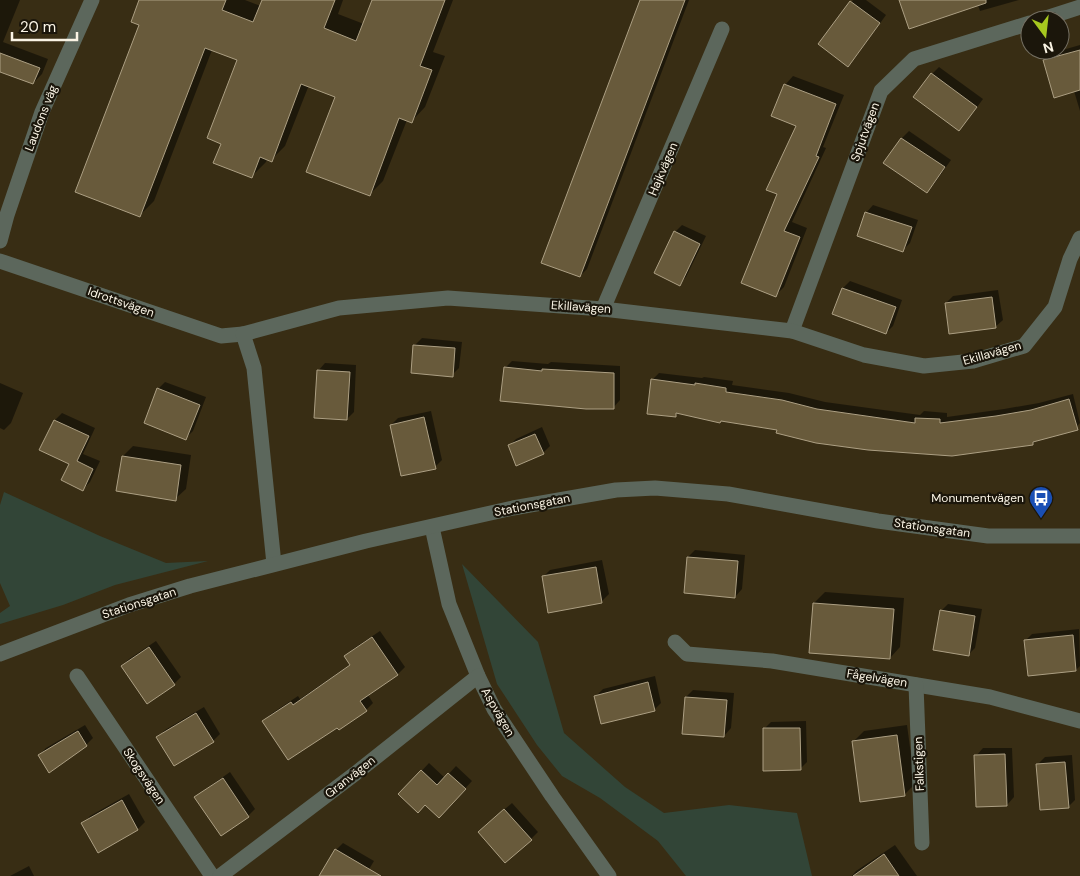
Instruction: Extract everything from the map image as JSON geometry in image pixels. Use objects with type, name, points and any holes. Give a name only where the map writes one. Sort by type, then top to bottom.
[{"type":"street","name":"Laudons väg","points":[[0,241],[42,112],[92,0]]},
{"type":"street","name":"Spjutvägen","points":[[792,331],[881,91],[914,59],[1020,26]]},
{"type":"street","name":"Hajkvägen","points":[[603,309],[722,29]]},
{"type":"street","name":"Ekillavägen","points":[[243,334],[339,308],[448,298],[603,309],[792,331],[864,355],[924,366],[973,361],[1024,346],[1055,307],[1070,259],[1080,238]]},
{"type":"street","name":"Idrottsvägen","points":[[0,261],[221,336],[243,334]]},
{"type":"street","points":[[243,334],[254,368],[274,564]]},
{"type":"street","name":"Stationsgatan","points":[[0,654],[129,605],[190,586],[432,526],[513,508],[616,490],[655,488],[728,494],[878,521],[988,536],[1080,536]]},
{"type":"street","name":"Aspvägen","points":[[432,526],[449,604],[478,676],[494,709],[510,736],[610,876]]},
{"type":"street","name":"Fågelvägen","points":[[675,642],[687,654],[772,661],[990,697],[1080,722]]},
{"type":"street","name":"Skogsvägen","points":[[77,676],[212,876]]},
{"type":"street","name":"Granvägen","points":[[220,876],[356,773],[478,676]]},
{"type":"street","name":"Falkstigen","points":[[916,685],[922,843]]},
{"type":"green space","points":[[4,492],[100,536],[166,563],[208,561],[115,585],[63,605],[0,624],[0,613],[10,606],[0,583],[0,505]]},
{"type":"green space","points":[[462,564],[538,642],[564,733],[625,787],[664,813],[729,805],[797,813],[812,876],[686,876],[658,841],[600,798],[562,776],[537,745],[497,684]]},
{"type":"building","points":[[139,0],[226,0],[222,10],[253,22],[262,0],[335,0],[324,28],[356,41],[372,0],[445,0],[420,66],[432,70],[412,123],[399,118],[370,196],[306,172],[335,97],[301,84],[272,162],[260,157],[252,178],[213,163],[221,144],[207,138],[237,60],[205,48],[140,217],[75,192],[139,25],[131,22]]},
{"type":"building","points":[[640,0],[685,0],[580,277],[541,263]]},
{"type":"building","points":[[899,0],[986,0],[986,3],[909,29]]},
{"type":"building","points":[[850,1],[880,23],[848,67],[818,44]]},
{"type":"building","points":[[1080,50],[1080,90],[1054,98],[1043,60],[1070,60],[1070,53]]},
{"type":"building","points":[[0,53],[40,68],[33,84],[0,72]]},
{"type":"building","points":[[931,73],[977,107],[959,131],[913,97]]},
{"type":"building","points":[[784,84],[836,104],[816,156],[819,157],[784,231],[800,237],[776,297],[741,283],[777,194],[766,190],[796,126],[771,116]]},
{"type":"building","points":[[901,138],[945,167],[927,193],[883,163]]},
{"type":"building","points":[[865,212],[912,227],[903,252],[857,236]]},
{"type":"building","points":[[674,231],[700,244],[680,286],[654,273]]},
{"type":"building","points":[[842,288],[896,307],[886,334],[832,314]]},
{"type":"building","points":[[992,297],[996,328],[949,334],[945,303]]},
{"type":"building","points":[[413,345],[455,348],[453,377],[411,373]]},
{"type":"building","points":[[504,367],[542,371],[542,369],[614,373],[614,409],[586,409],[500,401]]},
{"type":"building","points":[[317,370],[350,372],[347,420],[314,418]]},
{"type":"building","points":[[651,379],[726,388],[726,392],[782,400],[817,409],[915,423],[915,418],[940,419],[940,423],[996,416],[1031,410],[1069,399],[1078,430],[1033,442],[1033,445],[952,456],[868,450],[816,443],[776,433],[777,430],[721,421],[720,423],[676,413],[676,417],[647,414]]},
{"type":"building","points":[[157,388],[200,405],[186,440],[144,423]]},
{"type":"building","points":[[424,417],[436,469],[401,476],[390,425]]},
{"type":"building","points":[[54,420],[89,436],[77,461],[93,469],[83,491],[61,480],[69,464],[39,450]]},
{"type":"building","points":[[535,434],[544,454],[516,466],[508,445]]},
{"type":"building","points":[[122,456],[181,465],[176,501],[116,491]]},
{"type":"building","points":[[687,557],[738,561],[735,598],[684,593]]},
{"type":"building","points":[[596,567],[602,603],[548,613],[542,576]]},
{"type":"building","points":[[813,603],[894,609],[890,659],[809,653]]},
{"type":"building","points":[[940,610],[975,616],[969,656],[933,650]]},
{"type":"building","points":[[1073,635],[1076,671],[1028,676],[1024,640]]},
{"type":"building","points":[[372,637],[398,675],[360,701],[367,711],[288,760],[262,721],[291,702],[293,705],[350,665],[344,656]]},
{"type":"building","points":[[149,647],[175,685],[147,704],[121,666]]},
{"type":"building","points":[[648,682],[655,711],[601,724],[594,696]]},
{"type":"building","points":[[685,697],[727,700],[724,737],[682,734]]},
{"type":"building","points":[[196,713],[214,742],[174,766],[156,737]]},
{"type":"building","points":[[763,728],[800,728],[801,770],[763,771]]},
{"type":"building","points":[[78,731],[87,746],[49,773],[38,755]]},
{"type":"building","points":[[897,735],[905,796],[860,802],[852,741]]},
{"type":"building","points":[[1005,754],[1007,806],[976,807],[974,755]]},
{"type":"building","points":[[1065,762],[1069,808],[1040,810],[1036,764]]},
{"type":"building","points":[[421,770],[437,785],[448,773],[466,789],[439,818],[425,805],[418,813],[398,794]]},
{"type":"building","points":[[223,778],[249,817],[221,836],[194,797]]},
{"type":"building","points":[[122,800],[138,830],[98,853],[81,823]]},
{"type":"building","points":[[504,809],[532,840],[505,863],[478,832]]},
{"type":"building","points":[[335,849],[381,876],[319,876]]},
{"type":"building","points":[[884,854],[899,876],[853,876]]},
{"type":"place","name":"Monumentvägen","points":[[1041,519]]}]
